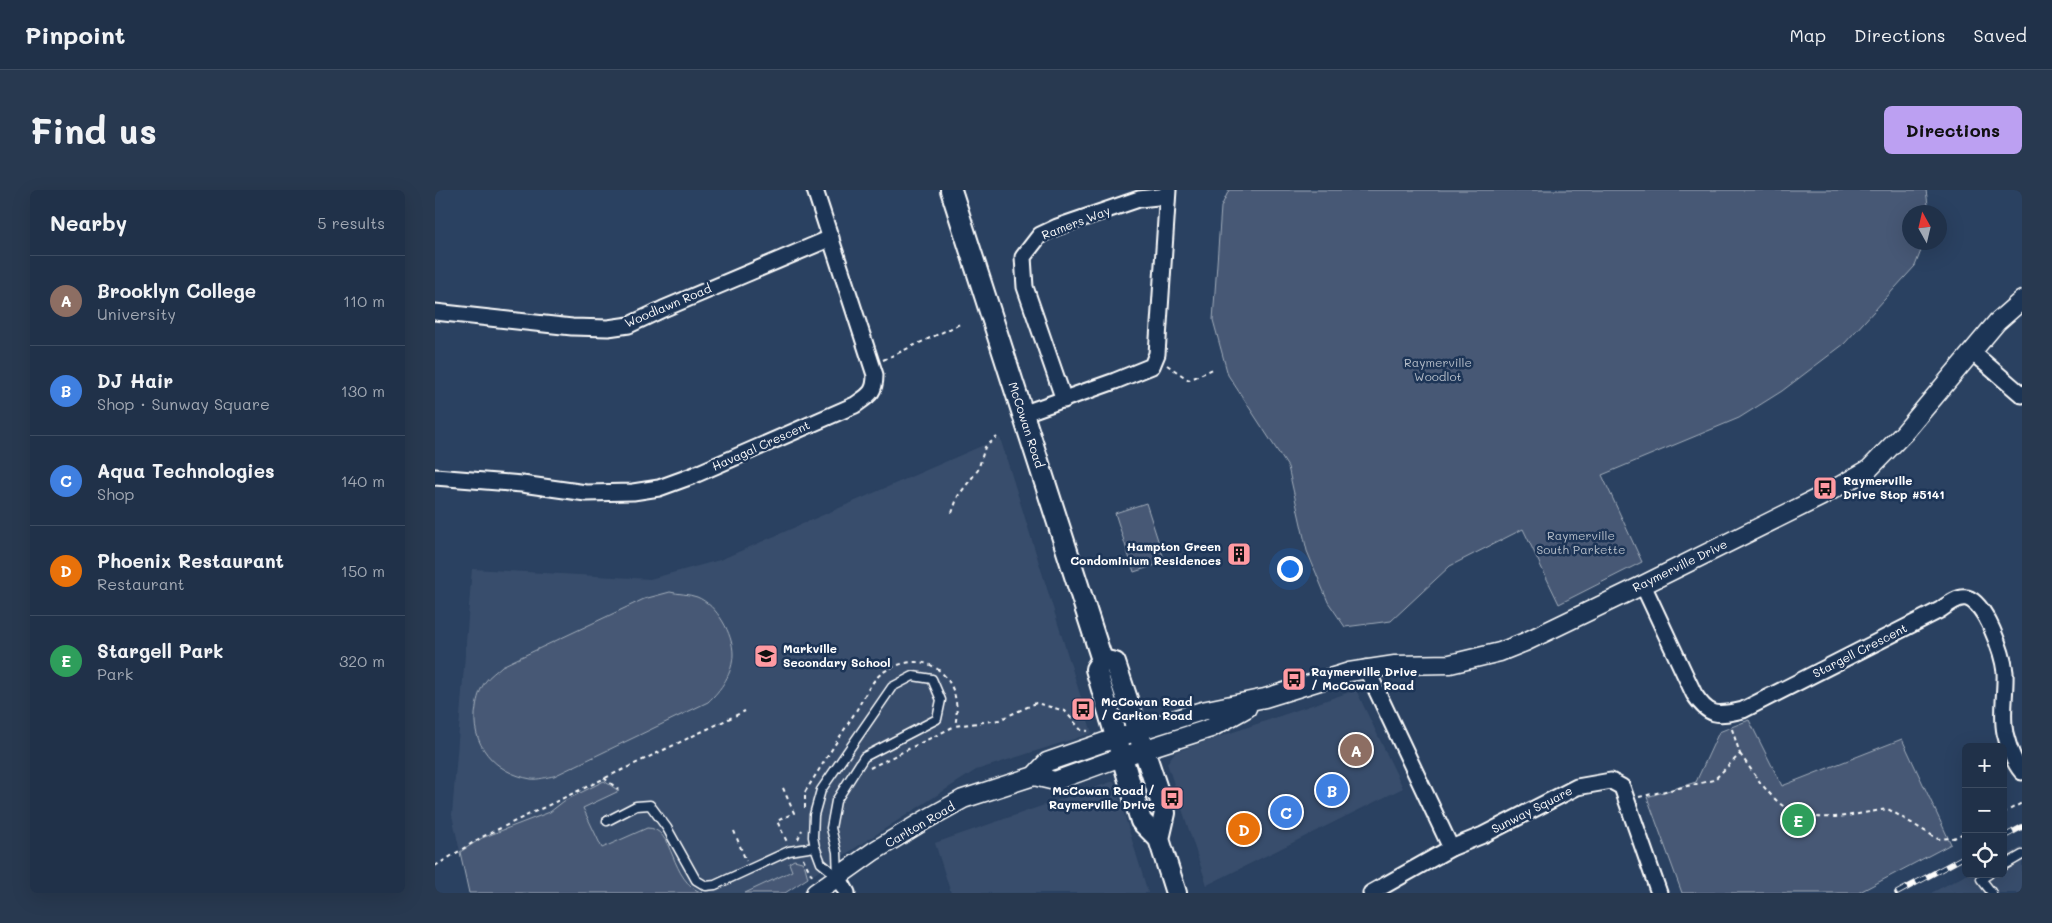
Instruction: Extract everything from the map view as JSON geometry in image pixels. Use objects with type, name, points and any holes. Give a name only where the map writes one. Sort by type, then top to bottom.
[{"type":"main road","name":"McCowan Road","points":[[951,190],[1102,660],[1096,669],[1141,821],[1159,839],[1176,893]]},
{"type":"main road","points":[[1102,660],[1115,663],[1142,740],[1165,813],[1159,839]]},
{"type":"street","name":"Havagal Crescent","points":[[435,477],[522,484],[586,493],[633,492],[659,488],[692,476],[855,405],[868,396],[875,388],[875,375],[815,190]]},
{"type":"street","name":"Ramers Way","points":[[1064,400],[1025,287],[1023,257],[1040,235],[1057,227],[1139,199],[1168,193],[1162,300],[1157,354],[1154,360]]},
{"type":"street","name":"Woodlawn Road","points":[[435,312],[571,327],[608,328],[629,325],[831,238]]},
{"type":"street","name":"Raymerville Drive","points":[[1118,747],[1142,740],[1211,728],[1265,698],[1366,668],[1395,665],[1450,664],[1499,652],[1525,642],[1643,585],[1822,496],[1869,469],[1899,439],[1997,322],[2022,300]]},
{"type":"street","points":[[1972,352],[2022,395]]},
{"type":"street","points":[[1022,414],[1064,400],[1151,366],[1154,360]]},
{"type":"street","points":[[1643,585],[1694,694],[1703,707],[1712,713],[1727,714]]},
{"type":"street","name":"Stargell Crescent","points":[[1727,714],[1743,710],[1940,610],[1948,604],[1958,599],[1967,598],[1977,604],[1985,614],[1993,630],[2005,670],[2003,718],[2005,734],[2016,764],[2022,772]]},
{"type":"street","points":[[1366,668],[1451,848]]},
{"type":"street","name":"Carlton Road","points":[[815,893],[901,834],[963,799],[1034,776],[1055,781],[1118,747]]},
{"type":"street","name":"Sunway Square","points":[[1371,893],[1451,848],[1577,787],[1611,782],[1622,787],[1659,893]]},
{"type":"street","points":[[837,878],[847,893]]},
{"type":"lane","points":[[913,676],[932,679],[941,700],[937,719],[864,757],[836,801],[831,828],[837,852],[837,878],[821,863],[815,848],[813,837],[814,815],[821,790],[892,687],[913,676]]},
{"type":"lane","points":[[607,821],[636,806],[650,805],[667,828],[696,880],[706,886],[715,885],[789,851],[815,848]]},
{"type":"lane","points":[[2007,864],[2022,855]]},
{"type":"lane","points":[[1983,878],[1981,879],[1992,893]]},
{"type":"path","points":[[872,365],[961,324]]},
{"type":"path","points":[[1154,360],[1189,380],[1213,369]]},
{"type":"path","points":[[952,513],[958,496],[978,470],[985,447],[997,437]]},
{"type":"path","points":[[863,772],[955,726],[999,720],[1036,703],[1065,711],[1081,730],[1093,732]]},
{"type":"path","points":[[435,866],[482,837],[745,711]]},
{"type":"path","points":[[1727,714],[1740,754],[1776,800],[1795,813],[1822,818],[1888,808],[1938,839],[1954,838],[1964,833]]},
{"type":"path","points":[[1627,799],[1714,780],[1740,754]]},
{"type":"path","points":[[604,778],[618,788]]},
{"type":"path","points":[[783,788],[794,813],[777,821],[789,851]]},
{"type":"path","points":[[2007,810],[2022,803]]},
{"type":"path","points":[[734,831],[750,870]]},
{"type":"shaded area","name":"Markville Secondary School","points":[[1000,438],[1092,733],[976,770],[785,893],[469,893],[452,815],[472,569],[650,579],[720,560]]},
{"type":"shaded area","points":[[1356,690],[1403,788],[1207,885],[1167,763],[1175,752]]},
{"type":"shaded area","points":[[1114,781],[1148,893],[951,893],[935,843]]},
{"type":"shaded area","points":[[2022,847],[2022,893],[1931,893],[1962,877],[2007,878],[2007,855]]},
{"type":"green space","name":"Raymerville Woodlot","points":[[1229,190],[1926,190],[1928,205],[1902,205],[1902,250],[1921,250],[1915,266],[1844,344],[1782,391],[1739,418],[1602,475],[1642,562],[1559,604],[1523,529],[1450,566],[1391,621],[1345,627],[1328,602],[1307,551],[1288,467],[1228,375],[1213,320],[1221,207]]},
{"type":"green space","points":[[1146,503],[1165,562],[1134,572],[1115,513]]},
{"type":"green space","points":[[670,592],[694,596],[704,601],[717,613],[727,629],[733,654],[731,668],[722,687],[708,702],[554,776],[531,779],[518,776],[506,770],[487,755],[477,733],[475,720],[476,704],[483,685],[502,666],[644,599]]},
{"type":"green space","points":[[1749,720],[1782,786],[1902,739],[1951,844],[1858,893],[1682,893],[1647,797],[1696,782],[1719,732]]},
{"type":"green space","points":[[604,781],[619,791],[583,808],[602,848],[647,828],[656,830],[663,836],[684,878],[692,887],[703,893],[469,893],[460,852],[482,838],[550,812],[564,801]]},
{"type":"green space","points":[[794,860],[802,862],[808,878],[785,893],[745,893],[792,871],[789,863]]},
{"type":"railway","points":[[2007,835],[2022,827]]},
{"type":"railway","points":[[1897,893],[1962,858]]},
{"type":"place","name":"Raymerville Drive Stop #5141","points":[[1825,488]]},
{"type":"place","name":"Hampton Green Condominium Residences","points":[[1239,554]]},
{"type":"place","name":"Markville Secondary School","points":[[766,656]]},
{"type":"place","name":"Raymerville Drive / McCowan Road","points":[[1294,679]]},
{"type":"place","name":"McCowan Road / Carlton Road","points":[[1083,709]]},
{"type":"place","name":"Brooklyn College","points":[[1356,750]]},
{"type":"place","name":"DJ Hair","points":[[1332,790]]},
{"type":"place","name":"McCowan Road / Raymerville Drive","points":[[1172,798]]},
{"type":"place","name":"Aqua Technologies","points":[[1286,812]]},
{"type":"place","name":"Stargell Park","points":[[1798,820]]},
{"type":"place","name":"Phoenix Restaurant","points":[[1244,829]]},
{"type":"park label","name":"Raymerville South Parkette","points":[[1581,543]]}]
